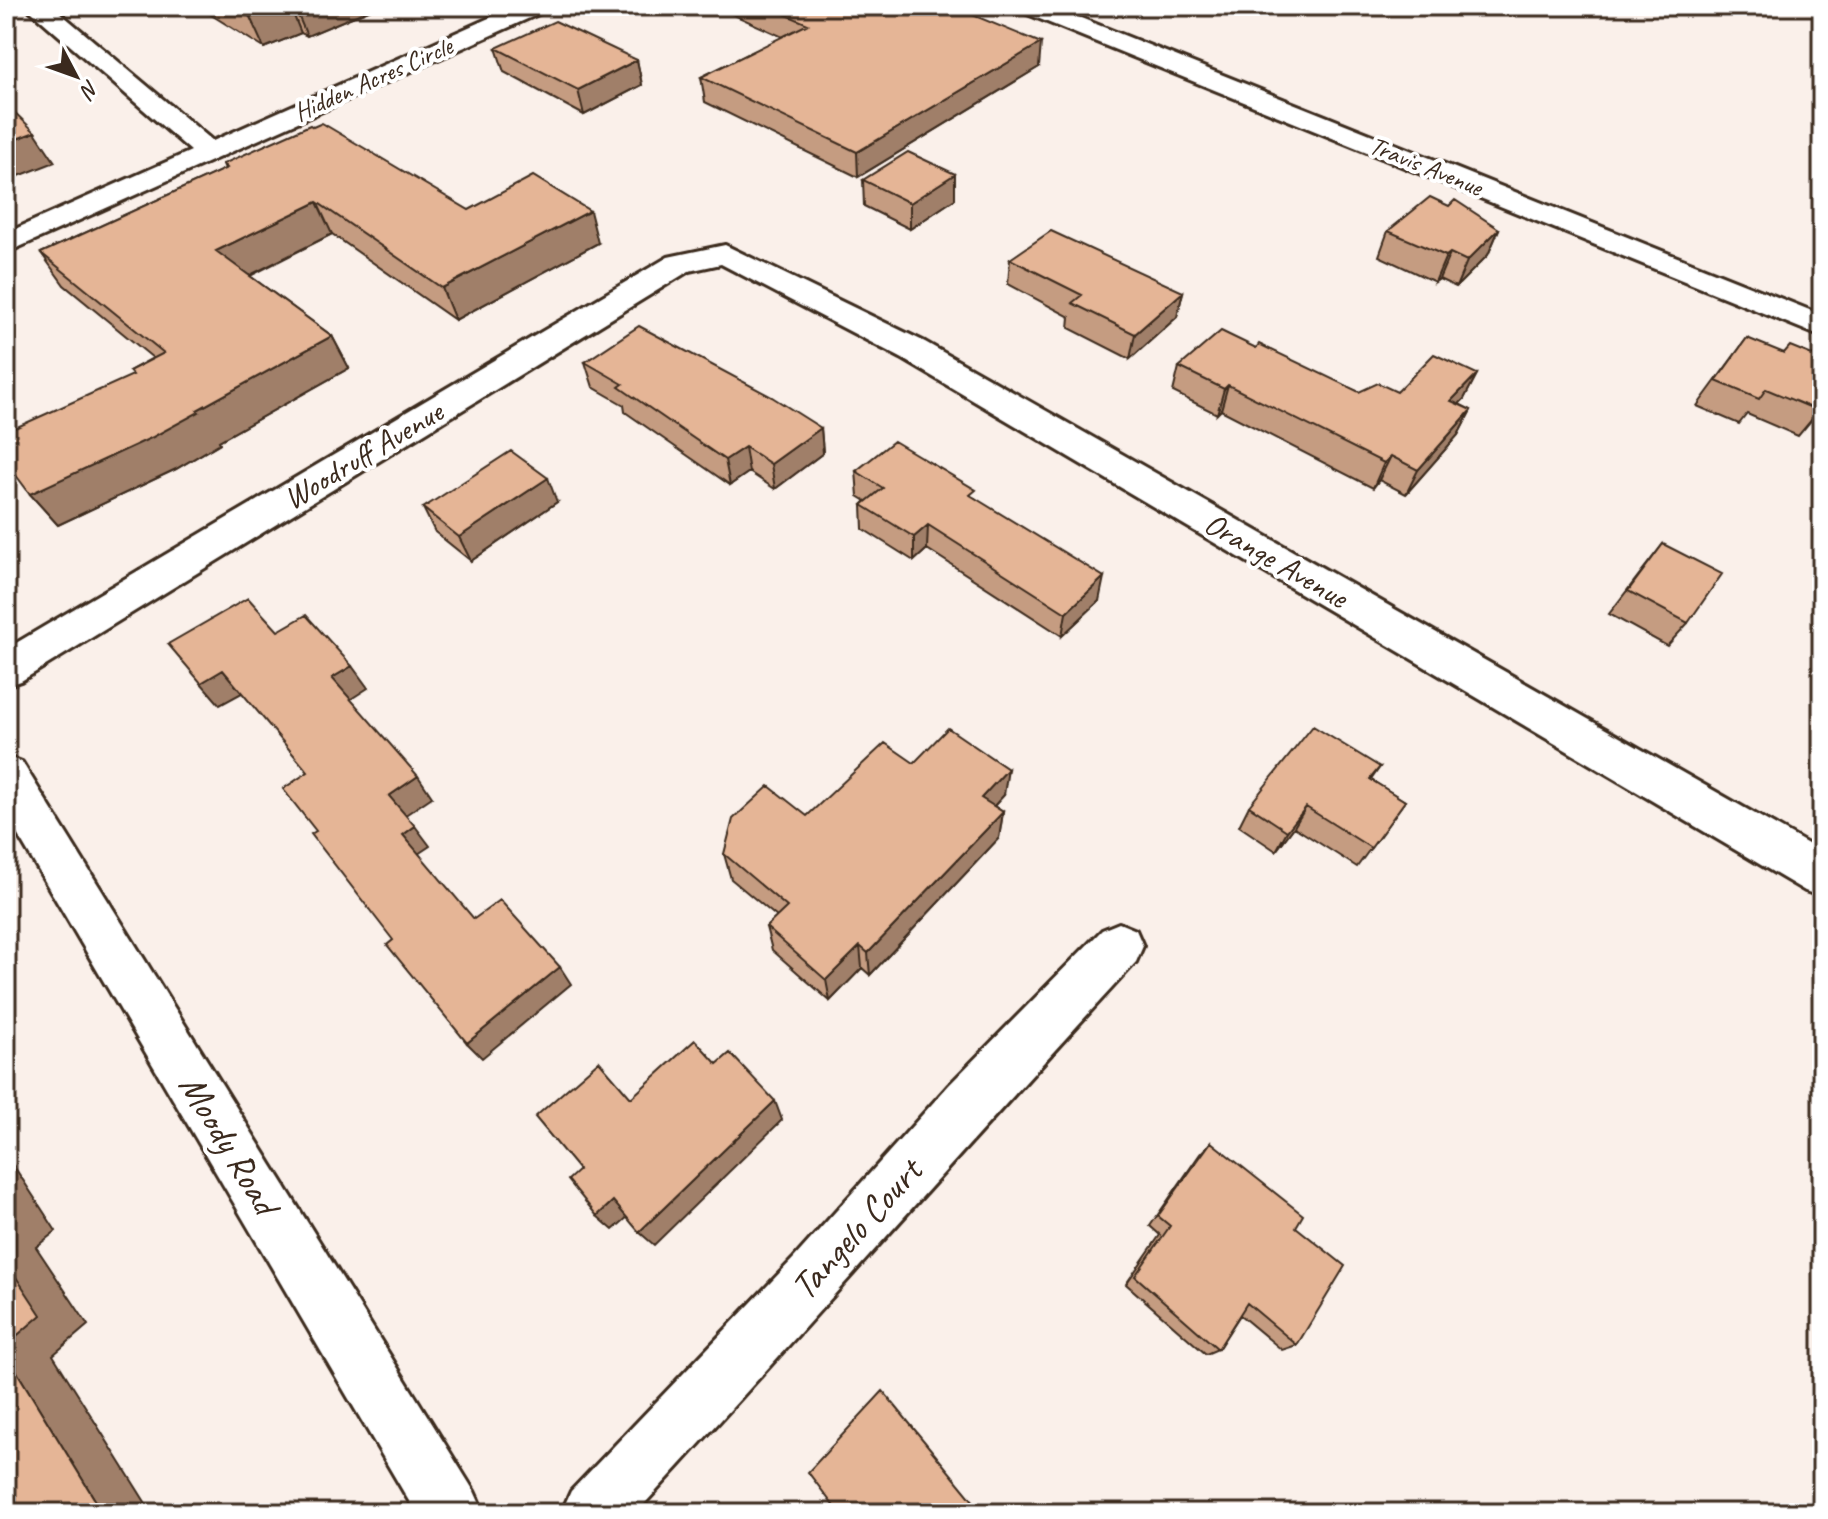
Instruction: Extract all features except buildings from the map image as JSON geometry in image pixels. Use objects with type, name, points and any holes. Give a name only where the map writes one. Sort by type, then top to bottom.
[{"type":"street","points":[[37,6],[180,130],[211,152]]},
{"type":"street","name":"Hidden Acres Circle","points":[[6,244],[536,6]]},
{"type":"street","name":"Travis Avenue","points":[[1029,6],[1822,327]]},
{"type":"street","name":"Woodruff Avenue","points":[[6,669],[679,264],[725,254]]},
{"type":"street","name":"Orange Avenue","points":[[725,254],[913,350],[1822,876]]},
{"type":"street","name":"Moody Road","points":[[6,775],[450,1512]]},
{"type":"street","name":"Tangelo Court","points":[[593,1513],[814,1278],[968,1104],[1119,946]]}]
